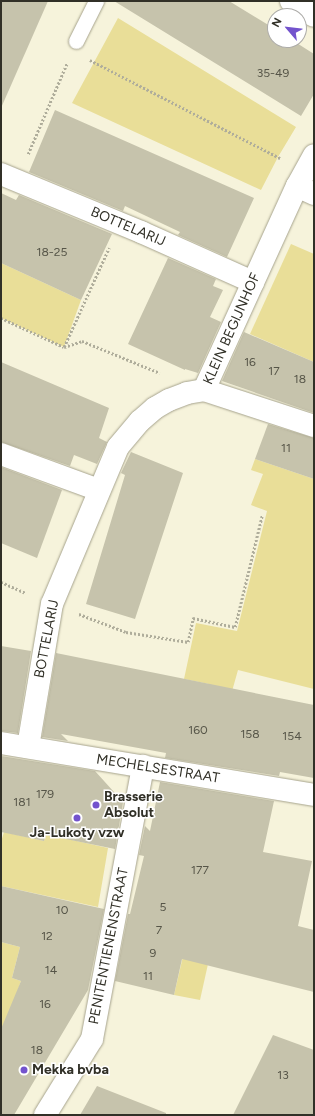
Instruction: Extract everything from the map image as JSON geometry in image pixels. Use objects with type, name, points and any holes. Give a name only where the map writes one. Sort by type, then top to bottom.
[{"type":"street","points":[[292,1],[314,16]]},
{"type":"street","name":"KLEIN BEGIJNHOF","points":[[308,176],[254,282],[204,390],[314,426]]},
{"type":"street","name":"BOTTELARIJ","points":[[9,177],[254,282]]},
{"type":"street","name":"BOTTELARIJ","points":[[28,747],[52,604],[118,447],[145,416],[155,408],[169,400],[187,393],[204,390]]},
{"type":"street","points":[[1,454],[99,490]]},
{"type":"street","name":"MECHELSESTRAAT","points":[[1,743],[314,795]]},
{"type":"street","name":"PENITENTIENENSTRAAT","points":[[45,1115],[92,1039],[143,766]]},
{"type":"lane","points":[[76,41],[96,1]]},
{"type":"path","points":[[9,177],[68,59]]},
{"type":"path","points":[[89,60],[308,176]]},
{"type":"path","points":[[64,347],[120,224]]},
{"type":"path","points":[[1,318],[64,347],[82,341],[204,390]]},
{"type":"path","points":[[1,582],[52,604],[126,632],[188,642],[193,618],[234,626],[262,514]]},
{"type":"shaded area","points":[[118,18],[296,127],[261,190],[72,103]]},
{"type":"shaded area","points":[[291,244],[314,254],[314,362],[250,334]]},
{"type":"shaded area","points":[[1,263],[81,300],[64,347],[1,318]]},
{"type":"shaded area","points":[[255,459],[314,479],[314,689],[238,670],[227,709],[209,684],[184,679],[196,623],[237,631],[267,511],[251,505],[263,474],[251,470]]},
{"type":"shaded area","points":[[51,811],[72,840],[108,848],[98,907],[1,886],[1,842],[4,832],[44,841]]},
{"type":"shaded area","points":[[190,926],[210,955],[200,1000],[174,995]]},
{"type":"shaded area","points":[[1,942],[20,947],[12,978],[21,981],[1,1037]]},
{"type":"building","points":[[1,1],[48,1],[1,108]]},
{"type":"building","points":[[114,1],[229,1],[267,24],[267,48],[305,48],[314,54],[314,94],[301,116]]},
{"type":"building","points":[[55,110],[254,198],[227,257],[178,235],[180,232],[125,206],[123,211],[29,172]]},
{"type":"building","points":[[1,193],[16,200],[19,195],[112,234],[81,300],[1,263]]},
{"type":"building","points":[[168,258],[216,279],[213,286],[223,290],[210,317],[221,322],[198,373],[185,370],[128,344]]},
{"type":"building","points":[[244,332],[314,362],[314,413],[222,381]]},
{"type":"building","points":[[1,362],[109,408],[99,438],[107,442],[97,464],[74,455],[70,466],[1,442]]},
{"type":"building","points":[[268,424],[314,438],[314,479],[255,459]]},
{"type":"building","points":[[131,452],[183,473],[135,619],[86,604],[125,475],[121,473]]},
{"type":"building","points":[[1,467],[62,490],[37,558],[1,543]]},
{"type":"building","points":[[1,646],[31,651],[18,733],[1,731]]},
{"type":"building","points":[[56,653],[314,705],[314,778],[280,772],[279,776],[165,758],[166,753],[61,734],[68,741],[42,737]]},
{"type":"building","points":[[1,756],[95,771],[123,802],[115,849],[46,835],[44,841],[1,832]]},
{"type":"building","points":[[160,782],[274,801],[263,852],[312,861],[298,926],[314,930],[314,992],[182,959],[174,995],[115,981],[128,914],[130,914],[144,856],[139,855],[145,826],[150,831]]},
{"type":"building","points":[[1,886],[104,909],[88,990],[14,1115],[1,1115],[1,1029],[21,981],[12,978],[20,947],[1,942]]},
{"type":"building","points":[[273,1035],[314,1050],[314,1115],[233,1115]]},
{"type":"building","points":[[97,1086],[166,1113],[166,1115],[80,1115]]},
{"type":"place","name":"Brasserie Absolut","points":[[96,805]]},
{"type":"place","name":"Ja-Lukoty vzw","points":[[77,818]]},
{"type":"place","name":"Mekka bvba","points":[[24,1070]]}]
